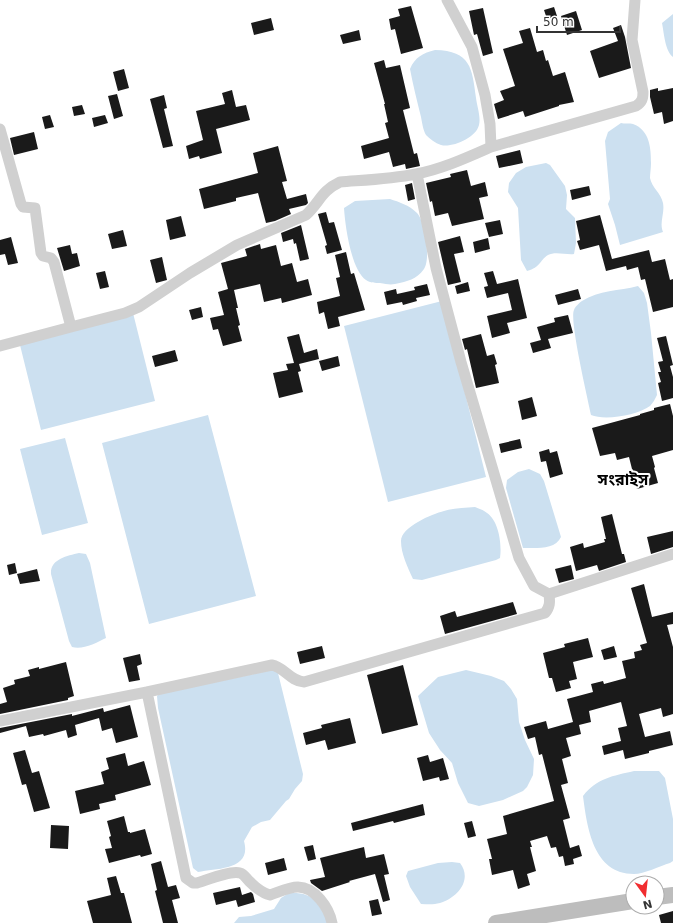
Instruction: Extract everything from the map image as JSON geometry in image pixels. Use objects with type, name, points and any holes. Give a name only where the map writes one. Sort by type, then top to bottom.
[{"type":"street","points":[[448,0],[472,46],[485,95],[490,124],[490,148]]},
{"type":"street","points":[[0,346],[125,313],[139,307],[190,273],[237,245],[306,215],[314,208],[323,193],[331,186],[340,182],[417,174],[449,165],[490,148],[636,106],[641,102],[644,92],[632,40],[635,0]]},
{"type":"street","points":[[0,128],[21,204],[23,207],[35,208],[42,253],[43,256],[51,258],[54,262],[71,327]]},
{"type":"street","points":[[417,174],[436,268],[461,362],[519,558],[534,586],[549,594],[673,554]]},
{"type":"street","points":[[0,721],[147,692],[272,665],[276,666],[298,682],[304,682],[545,613],[549,608],[549,594]]},
{"type":"street","points":[[147,692],[186,878],[193,883],[197,883],[238,872],[266,894],[295,887],[304,888],[320,899],[327,908],[332,923]]},
{"type":"street","points":[[496,923],[625,902]]},
{"type":"water","points":[[673,14],[673,57],[668,51],[662,23]]},
{"type":"water","points":[[435,50],[447,51],[456,54],[468,63],[475,87],[479,115],[479,125],[477,130],[469,138],[446,146],[433,141],[424,131],[410,69],[414,61],[420,56]]},
{"type":"water","points":[[621,123],[633,124],[639,127],[646,135],[648,140],[651,152],[650,178],[663,203],[663,232],[620,245],[608,204],[610,199],[605,141],[608,132]]},
{"type":"water","points":[[546,163],[550,165],[565,186],[567,195],[566,209],[575,218],[576,243],[574,254],[557,253],[548,255],[535,268],[527,271],[521,260],[518,208],[508,192],[509,183],[516,173],[526,167]]},
{"type":"water","points":[[390,199],[414,210],[420,217],[425,232],[427,249],[426,264],[421,273],[411,280],[395,284],[373,283],[366,280],[356,267],[350,247],[344,208],[355,201]]},
{"type":"water","points":[[638,286],[644,293],[647,303],[657,395],[650,406],[638,412],[613,417],[597,417],[591,415],[576,343],[573,316],[574,310],[577,305],[589,297],[609,291]]},
{"type":"water","points":[[442,301],[486,477],[388,502],[344,326]]},
{"type":"water","points":[[133,313],[155,401],[41,430],[19,341]]},
{"type":"water","points":[[208,415],[256,596],[149,624],[102,443]]},
{"type":"water","points":[[65,438],[88,523],[42,535],[20,449]]},
{"type":"water","points":[[529,469],[540,474],[544,481],[561,537],[550,546],[523,548],[506,488],[507,480],[518,472]]},
{"type":"water","points":[[475,507],[486,512],[497,527],[500,540],[500,558],[422,580],[413,579],[405,561],[401,546],[402,536],[406,531],[411,526],[425,518],[439,513],[452,509]]},
{"type":"water","points":[[79,553],[86,554],[90,563],[106,638],[89,646],[76,648],[72,647],[69,641],[51,574],[51,569],[60,559]]},
{"type":"water","points":[[277,669],[303,774],[302,781],[289,799],[270,820],[261,822],[252,827],[244,841],[245,850],[243,858],[232,866],[198,872],[193,868],[158,708],[157,696],[159,694]]},
{"type":"water","points":[[466,670],[504,681],[511,689],[517,699],[519,722],[525,740],[534,759],[533,775],[527,787],[523,791],[503,800],[479,806],[468,803],[458,783],[452,763],[440,750],[429,733],[418,696],[438,677]]},
{"type":"water","points":[[634,771],[659,771],[665,778],[673,819],[673,861],[638,874],[620,872],[609,866],[601,857],[590,834],[583,796],[600,781],[612,776]]},
{"type":"water","points":[[438,863],[460,863],[464,869],[465,876],[461,888],[446,901],[435,904],[421,904],[410,887],[406,876],[408,871]]},
{"type":"water","points":[[289,893],[305,894],[314,900],[329,923],[234,923],[239,917],[251,916],[274,909],[281,898]]},
{"type":"building","points":[[411,6],[423,48],[401,54],[395,29],[391,30],[389,19],[400,16],[398,9]]},
{"type":"building","points":[[554,7],[557,16],[547,19],[544,10]]},
{"type":"building","points":[[483,8],[493,53],[483,56],[477,34],[474,35],[469,11]]},
{"type":"building","points":[[576,11],[582,30],[567,35],[561,16]]},
{"type":"building","points":[[271,18],[274,30],[254,35],[251,23]]},
{"type":"building","points":[[621,25],[631,68],[599,78],[590,51],[618,41],[613,28]]},
{"type":"building","points":[[530,28],[537,52],[543,50],[553,76],[565,72],[574,102],[559,105],[525,117],[523,111],[498,119],[494,104],[504,100],[500,91],[515,86],[503,49],[523,43],[519,31]]},
{"type":"building","points":[[359,30],[361,40],[343,44],[340,35]]},
{"type":"building","points":[[384,60],[386,68],[400,65],[410,108],[403,110],[414,154],[417,153],[420,166],[406,169],[405,164],[393,167],[389,152],[364,159],[361,146],[389,138],[385,123],[388,122],[385,104],[374,63]]},
{"type":"building","points":[[124,69],[129,88],[118,91],[113,72]]},
{"type":"building","points":[[658,88],[658,91],[673,88],[673,121],[664,124],[662,112],[654,114],[650,97],[650,90]]},
{"type":"building","points":[[232,90],[236,107],[246,105],[250,120],[216,129],[222,153],[200,159],[199,156],[189,159],[186,146],[203,140],[196,111],[225,104],[222,93]]},
{"type":"building","points":[[117,94],[123,116],[114,119],[108,96]]},
{"type":"building","points":[[164,95],[167,108],[164,109],[173,146],[163,148],[150,99]]},
{"type":"building","points":[[82,105],[85,114],[74,116],[72,107]]},
{"type":"building","points":[[50,115],[54,127],[45,129],[42,117]]},
{"type":"building","points":[[105,115],[108,123],[94,127],[92,118]]},
{"type":"building","points":[[34,132],[38,149],[14,155],[10,138]]},
{"type":"building","points":[[278,146],[287,181],[282,182],[287,199],[306,194],[308,203],[306,205],[289,209],[291,214],[266,223],[258,193],[236,198],[236,201],[204,209],[199,189],[258,173],[253,153]]},
{"type":"building","points":[[520,150],[523,163],[499,168],[496,156]]},
{"type":"building","points":[[467,170],[471,186],[485,182],[488,196],[479,198],[484,219],[452,226],[448,213],[435,216],[426,183],[451,177],[450,174]]},
{"type":"building","points":[[412,183],[415,199],[408,201],[405,185]]},
{"type":"building","points":[[589,186],[591,195],[572,200],[570,190]]},
{"type":"building","points":[[326,212],[329,223],[334,222],[342,250],[327,254],[325,246],[327,245],[318,214]]},
{"type":"building","points":[[600,215],[612,259],[649,250],[652,262],[665,259],[670,280],[673,279],[673,307],[653,312],[645,279],[641,280],[638,267],[627,270],[626,266],[606,271],[599,245],[580,250],[577,241],[580,240],[576,221]]},
{"type":"building","points":[[181,216],[186,236],[170,240],[166,220]]},
{"type":"building","points":[[500,220],[503,234],[489,237],[485,223]]},
{"type":"building","points":[[301,225],[309,259],[300,261],[296,243],[294,244],[293,239],[283,242],[281,233]]},
{"type":"building","points":[[123,230],[127,246],[112,249],[108,234]]},
{"type":"building","points":[[460,236],[464,252],[454,254],[461,282],[448,285],[438,242]]},
{"type":"building","points":[[11,237],[18,263],[8,265],[5,254],[0,255],[0,240]]},
{"type":"building","points":[[488,238],[490,249],[475,253],[473,242]]},
{"type":"building","points":[[260,244],[261,249],[276,245],[281,266],[292,263],[297,282],[308,279],[312,295],[282,303],[281,298],[264,302],[260,284],[234,290],[240,325],[238,326],[242,341],[223,346],[218,329],[213,330],[210,318],[224,315],[218,292],[228,289],[221,263],[247,256],[245,249]]},
{"type":"building","points":[[70,245],[72,254],[77,253],[80,266],[64,271],[57,248]]},
{"type":"building","points":[[346,252],[351,274],[354,273],[365,310],[338,317],[340,326],[328,329],[324,312],[319,314],[317,302],[340,296],[336,278],[340,277],[335,255]]},
{"type":"building","points":[[162,257],[167,280],[156,283],[150,260]]},
{"type":"building","points":[[105,271],[109,287],[100,289],[96,273]]},
{"type":"building","points":[[493,271],[497,284],[518,279],[527,318],[507,323],[510,333],[492,338],[487,316],[512,310],[508,293],[487,298],[484,287],[488,286],[484,273]]},
{"type":"building","points":[[468,282],[470,291],[457,294],[455,286]]},
{"type":"building","points":[[427,284],[430,295],[416,298],[417,301],[403,305],[402,302],[387,305],[384,292],[396,289],[397,294],[415,290],[414,287]]},
{"type":"building","points":[[578,289],[581,299],[558,305],[555,295]]},
{"type":"building","points":[[201,307],[203,317],[192,320],[189,310]]},
{"type":"building","points":[[568,315],[573,333],[548,339],[551,348],[533,353],[530,343],[541,340],[537,327],[555,322],[554,318]]},
{"type":"building","points":[[299,334],[304,353],[317,349],[319,359],[299,364],[301,371],[298,372],[303,392],[279,398],[273,373],[288,370],[286,364],[294,363],[287,337]]},
{"type":"building","points":[[481,334],[487,356],[494,354],[497,364],[495,365],[499,383],[476,388],[467,349],[465,350],[462,339]]},
{"type":"building","points":[[666,336],[673,365],[670,366],[673,377],[673,398],[662,401],[658,383],[661,382],[658,372],[661,372],[658,362],[663,361],[657,338]]},
{"type":"building","points":[[175,350],[178,361],[155,367],[152,356]]},
{"type":"building","points":[[338,356],[340,366],[322,371],[319,361]]},
{"type":"building","points":[[532,397],[537,416],[522,420],[518,401]]},
{"type":"building","points":[[670,404],[673,416],[673,450],[652,456],[658,483],[637,489],[629,457],[617,460],[615,453],[600,456],[592,428],[640,415],[654,410],[654,408]]},
{"type":"building","points":[[520,439],[522,448],[501,453],[499,444]]},
{"type":"building","points":[[549,449],[550,453],[557,451],[563,474],[550,478],[546,461],[541,462],[539,452]]},
{"type":"building","points":[[612,514],[622,554],[624,554],[626,562],[599,571],[597,565],[576,571],[570,547],[583,543],[584,548],[605,542],[604,539],[606,539],[601,517]]},
{"type":"building","points":[[673,531],[673,547],[651,554],[647,537]]},
{"type":"building","points":[[15,563],[17,573],[9,575],[7,565]]},
{"type":"building","points":[[571,565],[574,579],[559,583],[555,569]]},
{"type":"building","points":[[37,569],[40,581],[20,584],[17,574]]},
{"type":"building","points":[[644,584],[652,617],[673,612],[673,624],[667,625],[673,647],[673,714],[663,717],[661,708],[639,714],[645,737],[670,731],[673,745],[625,759],[623,750],[604,755],[602,746],[621,741],[618,728],[627,726],[621,702],[589,711],[591,722],[579,725],[581,734],[566,738],[571,756],[562,759],[568,783],[561,785],[570,818],[563,820],[570,848],[579,845],[582,856],[573,859],[574,864],[565,866],[563,856],[559,857],[556,847],[551,848],[547,836],[530,841],[536,871],[527,874],[530,885],[518,889],[513,870],[492,875],[489,859],[492,859],[487,839],[507,834],[503,816],[554,801],[542,754],[539,755],[535,737],[528,739],[524,727],[546,721],[548,729],[573,722],[567,699],[593,692],[591,684],[603,681],[604,684],[626,678],[622,661],[635,658],[634,652],[642,650],[640,645],[647,643],[631,588]]},
{"type":"building","points":[[513,602],[517,614],[445,634],[440,616],[455,611],[457,617]]},
{"type":"building","points":[[588,638],[593,657],[573,662],[577,679],[569,681],[571,688],[556,692],[552,678],[549,678],[543,653],[565,647],[564,644]]},
{"type":"building","points":[[322,646],[325,658],[300,664],[297,652]]},
{"type":"building","points":[[614,646],[617,657],[604,660],[601,650]]},
{"type":"building","points":[[140,654],[142,664],[137,666],[140,680],[129,682],[123,658]]},
{"type":"building","points":[[66,662],[74,696],[68,698],[68,700],[0,714],[0,704],[7,702],[3,688],[15,684],[14,680],[30,676],[28,670],[39,667],[39,669]]},
{"type":"building","points":[[403,665],[418,725],[382,734],[367,675]]},
{"type":"building","points":[[130,705],[138,737],[116,743],[112,728],[102,731],[99,718],[75,725],[77,735],[68,738],[66,730],[44,736],[43,734],[29,737],[26,726],[0,733],[0,728],[72,714],[72,716],[103,708],[104,712]]},
{"type":"building","points":[[350,718],[356,743],[328,750],[325,740],[306,745],[303,733],[322,728],[321,725]]},
{"type":"building","points":[[25,750],[32,773],[39,771],[50,808],[34,812],[26,784],[22,785],[13,753]]},
{"type":"building","points":[[125,753],[128,766],[144,761],[151,785],[115,795],[116,800],[99,804],[100,809],[80,814],[75,791],[104,784],[101,772],[109,769],[106,758]]},
{"type":"building","points":[[428,755],[430,762],[443,758],[449,779],[440,781],[439,777],[423,781],[417,758]]},
{"type":"building","points":[[423,804],[425,815],[353,831],[351,823]]},
{"type":"building","points":[[124,816],[128,832],[130,833],[145,829],[152,854],[141,857],[140,855],[109,863],[105,849],[112,848],[109,837],[111,836],[107,821]]},
{"type":"building","points":[[472,821],[476,836],[468,838],[464,823]]},
{"type":"building","points":[[51,825],[69,826],[68,849],[50,848]]},
{"type":"building","points":[[313,845],[316,859],[308,861],[304,847]]},
{"type":"building","points":[[364,847],[366,858],[384,854],[389,874],[384,875],[390,900],[383,902],[375,874],[349,881],[350,882],[322,891],[311,883],[310,880],[325,877],[320,858]]},
{"type":"building","points":[[284,858],[287,870],[268,875],[265,863]]},
{"type":"building","points":[[161,861],[168,887],[176,885],[180,898],[172,900],[178,923],[163,923],[155,891],[157,890],[151,864]]},
{"type":"building","points":[[116,876],[121,893],[124,893],[132,923],[93,923],[87,901],[111,895],[107,878]]},
{"type":"building","points":[[240,887],[242,895],[251,892],[253,894],[255,902],[238,907],[236,900],[216,905],[213,893]]},
{"type":"building","points":[[378,899],[382,914],[372,916],[369,901]]},
{"type":"building","points":[[673,911],[673,923],[661,923],[659,915],[665,915],[665,913]]},
{"type":"district","name":"সংরাইস","points":[[623,479]]}]
